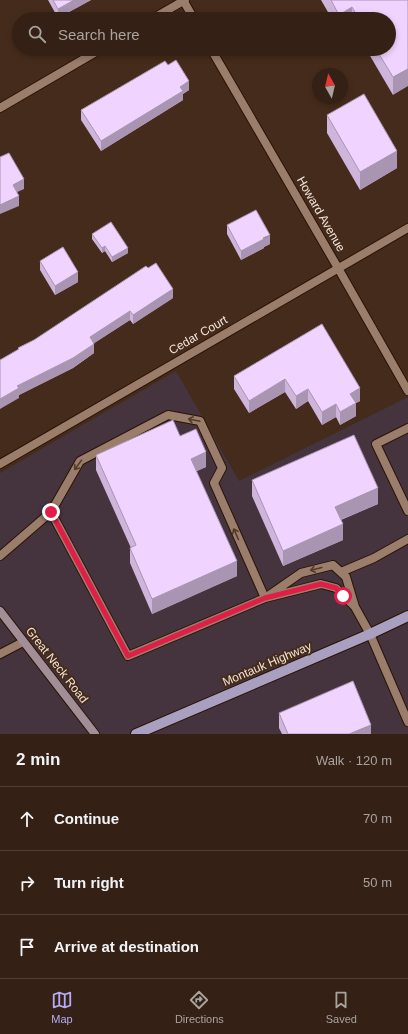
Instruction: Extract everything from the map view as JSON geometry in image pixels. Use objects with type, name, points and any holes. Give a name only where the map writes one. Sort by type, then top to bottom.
[{"type":"main road","name":"Great Neck Road","points":[[0,611],[95,734]]},
{"type":"main road","name":"Montauk Highway","points":[[136,734],[370,634],[408,616]]},
{"type":"street","points":[[164,12],[184,0],[190,12]]},
{"type":"street","points":[[0,108],[89,56]]},
{"type":"street","name":"Howard Avenue","points":[[215,56],[408,391]]},
{"type":"street","name":"Cedar Court","points":[[0,464],[408,228]]},
{"type":"street","points":[[0,556],[51,512],[80,461],[168,415],[200,421],[222,468],[214,483],[265,598]]},
{"type":"street","points":[[408,428],[376,444],[408,511]]},
{"type":"street","points":[[51,512],[128,656],[265,598],[321,584],[336,588],[355,607]]},
{"type":"street","points":[[341,572],[374,558],[408,539]]},
{"type":"street","points":[[265,598],[301,573],[333,565],[346,577],[355,607],[370,634],[408,722]]},
{"type":"street","points":[[0,654],[24,642]]},
{"type":"shaded area","points":[[176,371],[239,481],[408,397],[408,734],[0,734],[0,473]]},
{"type":"building","points":[[53,0],[74,0],[58,9]]},
{"type":"building","points":[[331,0],[408,0],[408,69],[393,77],[380,56],[396,56],[396,12],[355,12],[352,7],[344,12],[337,12]]},
{"type":"building","points":[[176,60],[189,81],[180,87],[183,91],[101,141],[81,110],[165,61],[168,65]]},
{"type":"building","points":[[364,94],[397,151],[360,172],[327,115]]},
{"type":"building","points":[[9,153],[24,179],[13,185],[19,196],[0,205],[0,157]]},
{"type":"building","points":[[256,210],[270,235],[241,251],[227,225]]},
{"type":"building","points":[[111,222],[128,248],[112,257],[105,246],[102,248],[92,234]]},
{"type":"building","points":[[63,247],[78,272],[55,286],[40,261]]},
{"type":"building","points":[[156,263],[173,289],[133,315],[130,311],[90,337],[94,344],[73,358],[17,386],[19,388],[0,399],[0,360],[19,349],[18,348],[34,340],[146,266],[148,268]]},
{"type":"building","points":[[322,324],[360,388],[350,394],[356,403],[340,412],[336,404],[322,412],[308,389],[296,396],[285,379],[249,401],[234,376]]},
{"type":"building","points":[[173,420],[180,436],[196,429],[206,452],[191,459],[237,561],[152,599],[130,548],[136,545],[96,455]]},
{"type":"building","points":[[354,435],[378,488],[335,507],[343,524],[283,551],[252,480]]},
{"type":"building","points":[[353,681],[371,725],[349,734],[288,734],[279,713]]},
{"type":"route","points":[[51,512],[128,656],[265,598],[321,584],[336,588],[343,596]]}]
